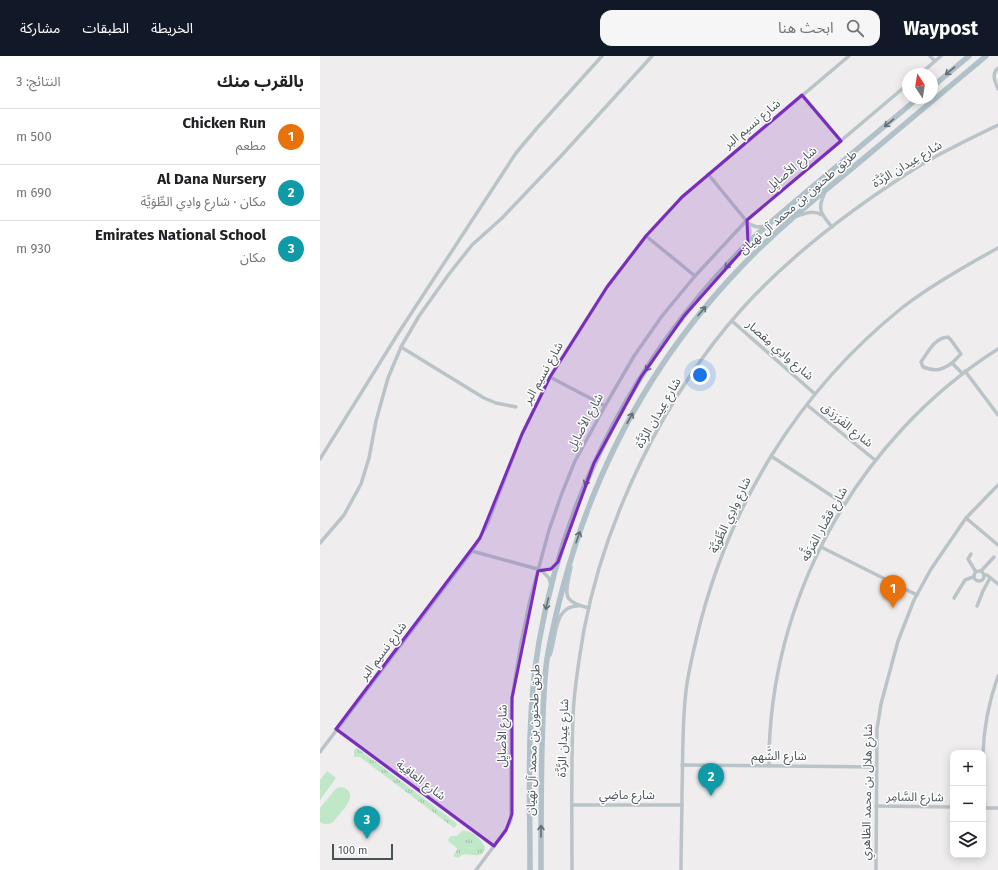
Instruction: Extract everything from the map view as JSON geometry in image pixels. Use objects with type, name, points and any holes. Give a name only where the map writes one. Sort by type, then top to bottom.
[{"type":"main road","points":[[938,82],[969,56]]},
{"type":"main road","name":"طريق طحنون بن محمد آل نهيان","points":[[541,870],[543,707],[547,659],[557,608],[571,556],[592,495],[629,418],[651,382],[693,321],[758,250],[827,189],[986,56]]},
{"type":"main road","name":"طريق طحنون بن محمد آل نهيان","points":[[530,870],[531,713],[539,643],[551,585],[558,562],[574,514],[594,463],[641,377],[684,316],[706,288],[766,226],[911,104]]},
{"type":"street","points":[[320,459],[399,332],[516,154],[537,128],[602,56]]},
{"type":"street","points":[[320,543],[344,515],[361,484],[369,458],[376,421],[384,392],[401,347],[424,308],[467,251],[502,218],[561,156],[652,56]]},
{"type":"street","name":"شارع نسيم البر","points":[[320,752],[472,551],[487,525],[522,434],[550,377],[607,287],[646,236],[682,197],[849,56]]},
{"type":"street","points":[[930,56],[935,61]]},
{"type":"street","points":[[927,68],[941,56]]},
{"type":"street","points":[[998,68],[994,73],[994,78],[998,89]]},
{"type":"street","name":"شارع الأصايِل","points":[[476,870],[506,830],[511,820],[512,698],[521,643],[549,530],[575,461],[605,406],[634,356],[662,316],[695,276],[747,222],[902,89]]},
{"type":"street","points":[[802,95],[841,141]]},
{"type":"street","name":"شارع عِيدان الرَّدَّة","points":[[572,870],[574,698],[584,630],[604,553],[641,461],[653,438],[712,345],[758,292],[786,265],[832,227],[891,184],[925,162],[998,125]]},
{"type":"street","points":[[708,174],[747,222],[750,233],[748,244]]},
{"type":"street","points":[[822,215],[820,205],[827,189]]},
{"type":"street","points":[[793,218],[809,212],[816,212],[822,215],[832,227]]},
{"type":"street","points":[[747,222],[757,227],[766,226]]},
{"type":"street","points":[[646,236],[695,276]]},
{"type":"street","name":"شارع وادِي الطِّوَيَّة","points":[[681,870],[682,765],[686,692],[690,667],[703,611],[729,536],[748,495],[771,456],[815,394],[866,340],[904,307],[947,277],[998,248]]},
{"type":"street","name":"شارع وادِي مِقصار","points":[[732,321],[815,394]]},
{"type":"street","points":[[942,337],[948,337],[961,354],[952,363],[943,369],[931,371],[923,367],[921,362],[931,346],[942,337]]},
{"type":"street","points":[[401,347],[484,398],[496,403],[516,407]]},
{"type":"street","name":"شارع قصَّار المَرَقَّه","points":[[769,766],[772,710],[782,654],[802,590],[821,547],[844,504],[874,460],[907,422],[963,372],[998,348]]},
{"type":"street","points":[[952,363],[963,372],[998,415]]},
{"type":"street","points":[[550,377],[605,406]]},
{"type":"street","name":"شارع الفَرَزدَق","points":[[807,405],[874,460]]},
{"type":"street","points":[[771,456],[844,504]]},
{"type":"street","name":"شارع هلال بن محمد الظاهري","points":[[876,870],[877,729],[881,704],[898,641],[917,595],[930,569],[966,518],[998,484]]},
{"type":"street","points":[[966,518],[998,545]]},
{"type":"street","points":[[821,547],[917,595]]},
{"type":"street","points":[[472,551],[540,570],[550,569],[558,562]]},
{"type":"street","points":[[971,554],[968,559],[976,572]]},
{"type":"street","points":[[571,556],[572,565],[567,593],[571,601],[578,606]]},
{"type":"street","points":[[973,577],[978,581],[983,578],[983,573],[994,557]]},
{"type":"street","points":[[540,570],[549,578],[551,585]]},
{"type":"street","points":[[976,572],[983,573],[998,584]]},
{"type":"street","points":[[954,598],[966,580],[973,577],[976,572]]},
{"type":"street","points":[[977,606],[990,578]]},
{"type":"street","points":[[547,659],[551,651],[562,612],[570,606],[589,608]]},
{"type":"street","points":[[983,750],[986,722],[998,676]]},
{"type":"street","name":"شارع العافِية","points":[[336,729],[494,846]]},
{"type":"street","name":"شارع الشَّهم","points":[[682,765],[876,767]]},
{"type":"street","name":"شارع ماضِي","points":[[572,805],[682,805]]},
{"type":"street","name":"شارع السَّامِر","points":[[876,806],[950,808]]},
{"type":"street","points":[[986,808],[998,808]]},
{"type":"highlighted area","points":[[802,95],[841,141],[747,220],[748,244],[684,316],[641,377],[594,463],[558,562],[551,569],[538,571],[512,698],[512,814],[506,830],[494,846],[336,729],[480,538],[522,434],[550,377],[575,337],[607,287],[646,236],[682,197]]},
{"type":"green space","points":[[357,748],[455,822],[457,824],[454,828],[360,757],[354,757],[354,750]]},
{"type":"green space","points":[[327,771],[336,778],[320,800],[320,780]]},
{"type":"green space","points":[[342,787],[348,790],[350,794],[348,803],[333,822],[325,824],[320,822],[320,808],[337,788]]},
{"type":"green space","points":[[462,831],[469,832],[480,839],[485,849],[482,854],[467,854],[458,858],[453,856],[457,848],[449,842],[448,839],[451,836],[457,836]]},
{"type":"place","name":"Chicken Run","points":[[893,608]]},
{"type":"place","name":"Al Dana Nursery","points":[[711,796]]},
{"type":"place","name":"Emirates National School","points":[[367,839]]}]
